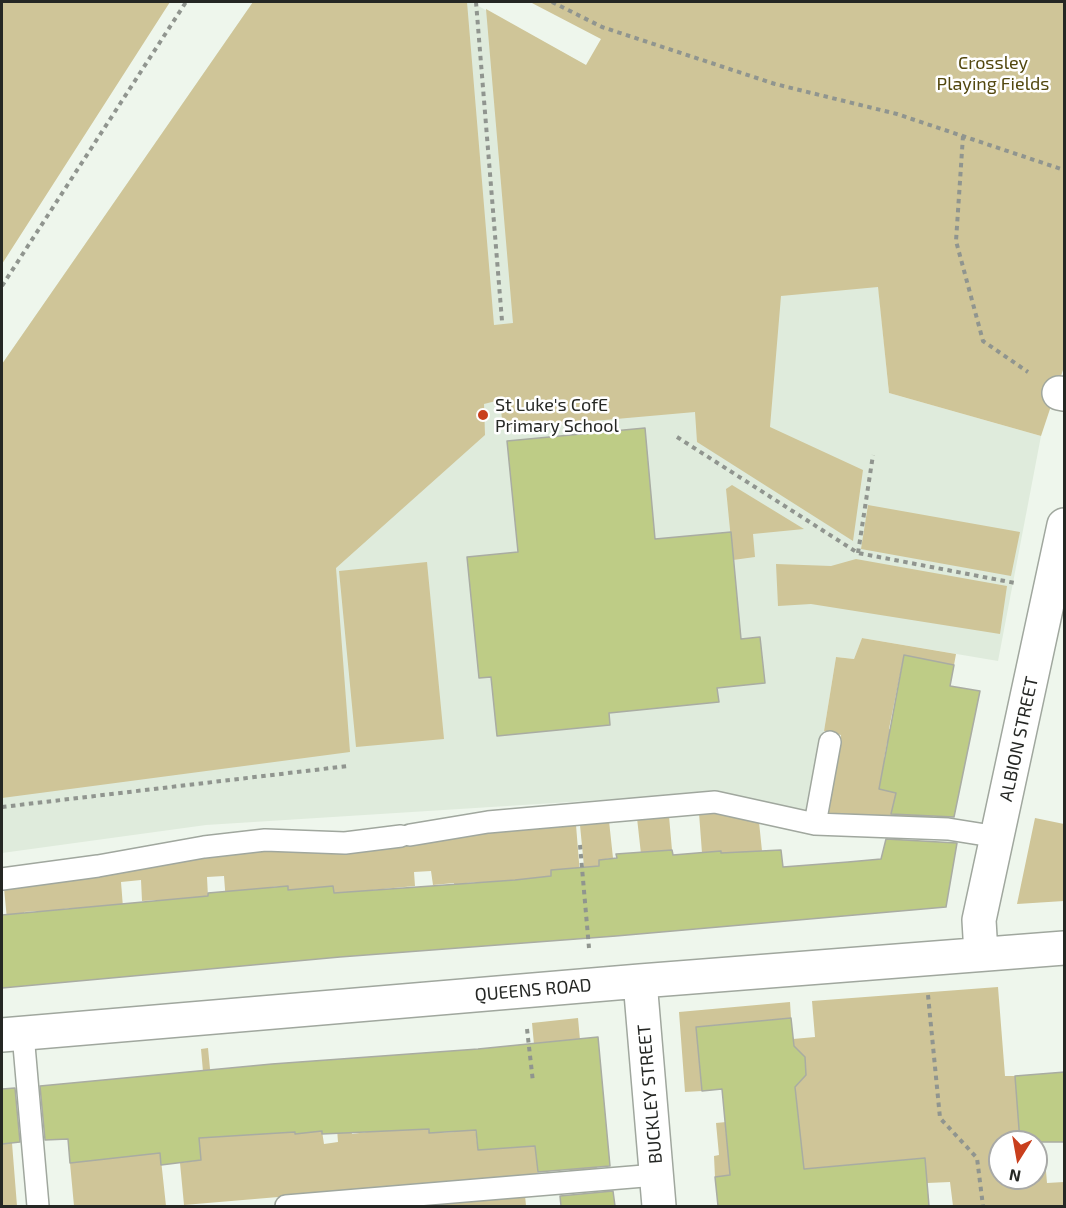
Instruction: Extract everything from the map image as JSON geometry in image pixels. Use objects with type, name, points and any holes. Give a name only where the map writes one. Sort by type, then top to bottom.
[{"type":"street","name":"ALBION STREET","points":[[981,954],[979,920],[1065,525]]},
{"type":"street","name":"QUEENS ROAD","points":[[12,1034],[1065,948]]},
{"type":"street","name":"BUCKLEY STREET","points":[[640,981],[658,1191]]},
{"type":"lane","points":[[815,824],[830,742]]},
{"type":"lane","points":[[2,879],[255,841],[345,843],[488,822],[715,802],[815,824],[948,828],[998,837]]},
{"type":"lane","points":[[12,1034],[38,1206]]},
{"type":"lane","points":[[286,1206],[658,1191]]},
{"type":"path","points":[[2,286],[186,2]]},
{"type":"path","points":[[476,2],[502,321]]},
{"type":"path","points":[[552,2],[602,27],[775,84],[897,114],[1065,170]]},
{"type":"path","points":[[963,136],[956,241],[983,341],[1062,393]]},
{"type":"path","points":[[677,437],[858,553],[1024,585]]},
{"type":"path","points":[[858,553],[873,455]]},
{"type":"path","points":[[2,807],[348,766]]},
{"type":"path","points":[[577,814],[589,957]]},
{"type":"path","points":[[928,992],[940,1118],[977,1158],[982,1206]]},
{"type":"path","points":[[526,1026],[533,1082]]},
{"type":"shaded area","name":"St Luke's CofE Primary School","points":[[253,2],[471,2],[586,65],[871,213],[889,393],[1041,436],[998,661],[862,638],[854,659],[836,657],[824,731],[807,810],[713,793],[206,825],[2,853],[2,364]]},
{"type":"green space","points":[[2,2],[170,2],[2,264]]},
{"type":"green space","name":"St Luke's CofE Primary School","points":[[253,2],[467,2],[494,325],[513,323],[486,9],[586,65],[601,39],[530,2],[1064,2],[1064,367],[1041,436],[889,393],[878,287],[781,296],[770,427],[863,470],[853,541],[697,442],[695,412],[503,429],[500,400],[484,404],[485,435],[336,568],[350,752],[2,798],[2,364]]},
{"type":"green space","points":[[732,485],[804,529],[753,534],[755,557],[733,560],[726,489]]},
{"type":"green space","points":[[868,505],[1020,532],[1011,576],[861,549]]},
{"type":"green space","points":[[856,559],[1007,586],[1000,634],[811,604],[778,606],[776,564],[831,566]]},
{"type":"green space","points":[[427,562],[444,739],[356,747],[339,571]]},
{"type":"green space","points":[[862,638],[956,654],[954,665],[904,655],[889,729],[907,733],[904,746],[887,743],[884,759],[902,763],[882,773],[879,789],[896,793],[893,807],[933,815],[932,819],[825,819],[841,735],[824,731],[836,657],[854,659]]},
{"type":"green space","points":[[699,813],[729,814],[759,822],[762,851],[723,871],[721,851],[702,853]]},
{"type":"green space","points":[[669,816],[672,850],[643,872],[637,818]]},
{"type":"green space","points":[[1035,818],[1064,824],[1064,901],[1017,904]]},
{"type":"green space","points":[[609,821],[613,858],[599,860],[600,875],[585,877],[580,825]]},
{"type":"green space","points":[[576,825],[581,887],[568,888],[566,869],[551,870],[552,888],[511,880],[495,882],[482,894],[481,882],[466,883],[467,895],[455,896],[454,883],[433,885],[431,871],[414,872],[415,886],[351,892],[348,956],[340,957],[333,886],[300,889],[302,913],[290,914],[287,886],[271,887],[273,913],[227,916],[224,876],[207,877],[208,897],[162,922],[160,900],[142,901],[141,880],[121,882],[124,920],[73,926],[71,908],[57,910],[58,926],[41,928],[39,911],[24,912],[26,929],[8,930],[4,888],[204,854]]},
{"type":"green space","points":[[998,987],[1005,1076],[1015,1076],[1019,1130],[988,1130],[988,1190],[1048,1190],[1048,1183],[1064,1182],[1064,1206],[953,1206],[950,1182],[927,1183],[924,1158],[715,1177],[714,1156],[719,1155],[716,1123],[798,1115],[795,1087],[806,1075],[805,1057],[794,1046],[793,1039],[815,1037],[812,1001]]},
{"type":"green space","points":[[790,1002],[791,1018],[696,1027],[702,1091],[685,1092],[679,1012]]},
{"type":"green space","points":[[578,1018],[580,1040],[536,1066],[532,1023]]},
{"type":"green space","points":[[208,1048],[216,1132],[293,1119],[295,1133],[322,1131],[324,1144],[338,1142],[336,1116],[350,1115],[352,1134],[367,1132],[378,1117],[380,1131],[394,1131],[428,1116],[429,1133],[455,1132],[448,1051],[457,1051],[473,1110],[478,1150],[519,1105],[596,1159],[597,1169],[570,1172],[567,1155],[536,1151],[538,1175],[184,1205],[180,1163],[201,1160],[198,1129],[208,1128],[201,1049]]},
{"type":"green space","points":[[158,1132],[166,1206],[74,1206],[70,1163],[96,1160],[95,1141],[136,1155],[149,1155]]},
{"type":"green space","points":[[12,1143],[17,1206],[2,1206],[2,1144]]},
{"type":"green space","points":[[525,1195],[526,1206],[394,1206]]},
{"type":"building","points":[[645,428],[655,539],[731,532],[741,639],[760,637],[765,683],[717,688],[719,702],[609,713],[610,725],[497,736],[491,677],[479,678],[467,557],[518,552],[507,441]]},
{"type":"building","points":[[904,655],[954,665],[950,686],[980,691],[954,817],[891,814],[896,793],[879,789]]},
{"type":"building","points":[[886,839],[957,843],[946,907],[340,957],[2,988],[2,915],[208,896],[208,893],[288,886],[288,890],[333,886],[334,893],[515,880],[551,876],[551,870],[599,866],[599,860],[617,858],[616,854],[672,850],[673,855],[781,850],[783,867],[848,862],[881,859]]},
{"type":"building","points":[[791,1018],[794,1046],[805,1057],[806,1075],[795,1087],[804,1169],[925,1158],[929,1206],[718,1206],[715,1177],[730,1175],[722,1089],[702,1091],[696,1027]]},
{"type":"building","points":[[598,1037],[610,1166],[538,1172],[535,1146],[478,1150],[476,1130],[429,1133],[429,1129],[322,1134],[322,1131],[199,1138],[201,1160],[161,1165],[160,1153],[70,1163],[68,1139],[45,1140],[40,1086]]},
{"type":"building","points":[[1065,1072],[1065,1142],[1048,1142],[1048,1130],[1019,1130],[1015,1076]]},
{"type":"building","points":[[15,1088],[20,1142],[2,1144],[2,1089]]},
{"type":"building","points":[[613,1191],[615,1206],[561,1206],[560,1196]]},
{"type":"place","name":"St Luke's CofE Primary School","points":[[483,415]]},
{"type":"park label","name":"Crossley Playing Fields","points":[[993,73]]}]
